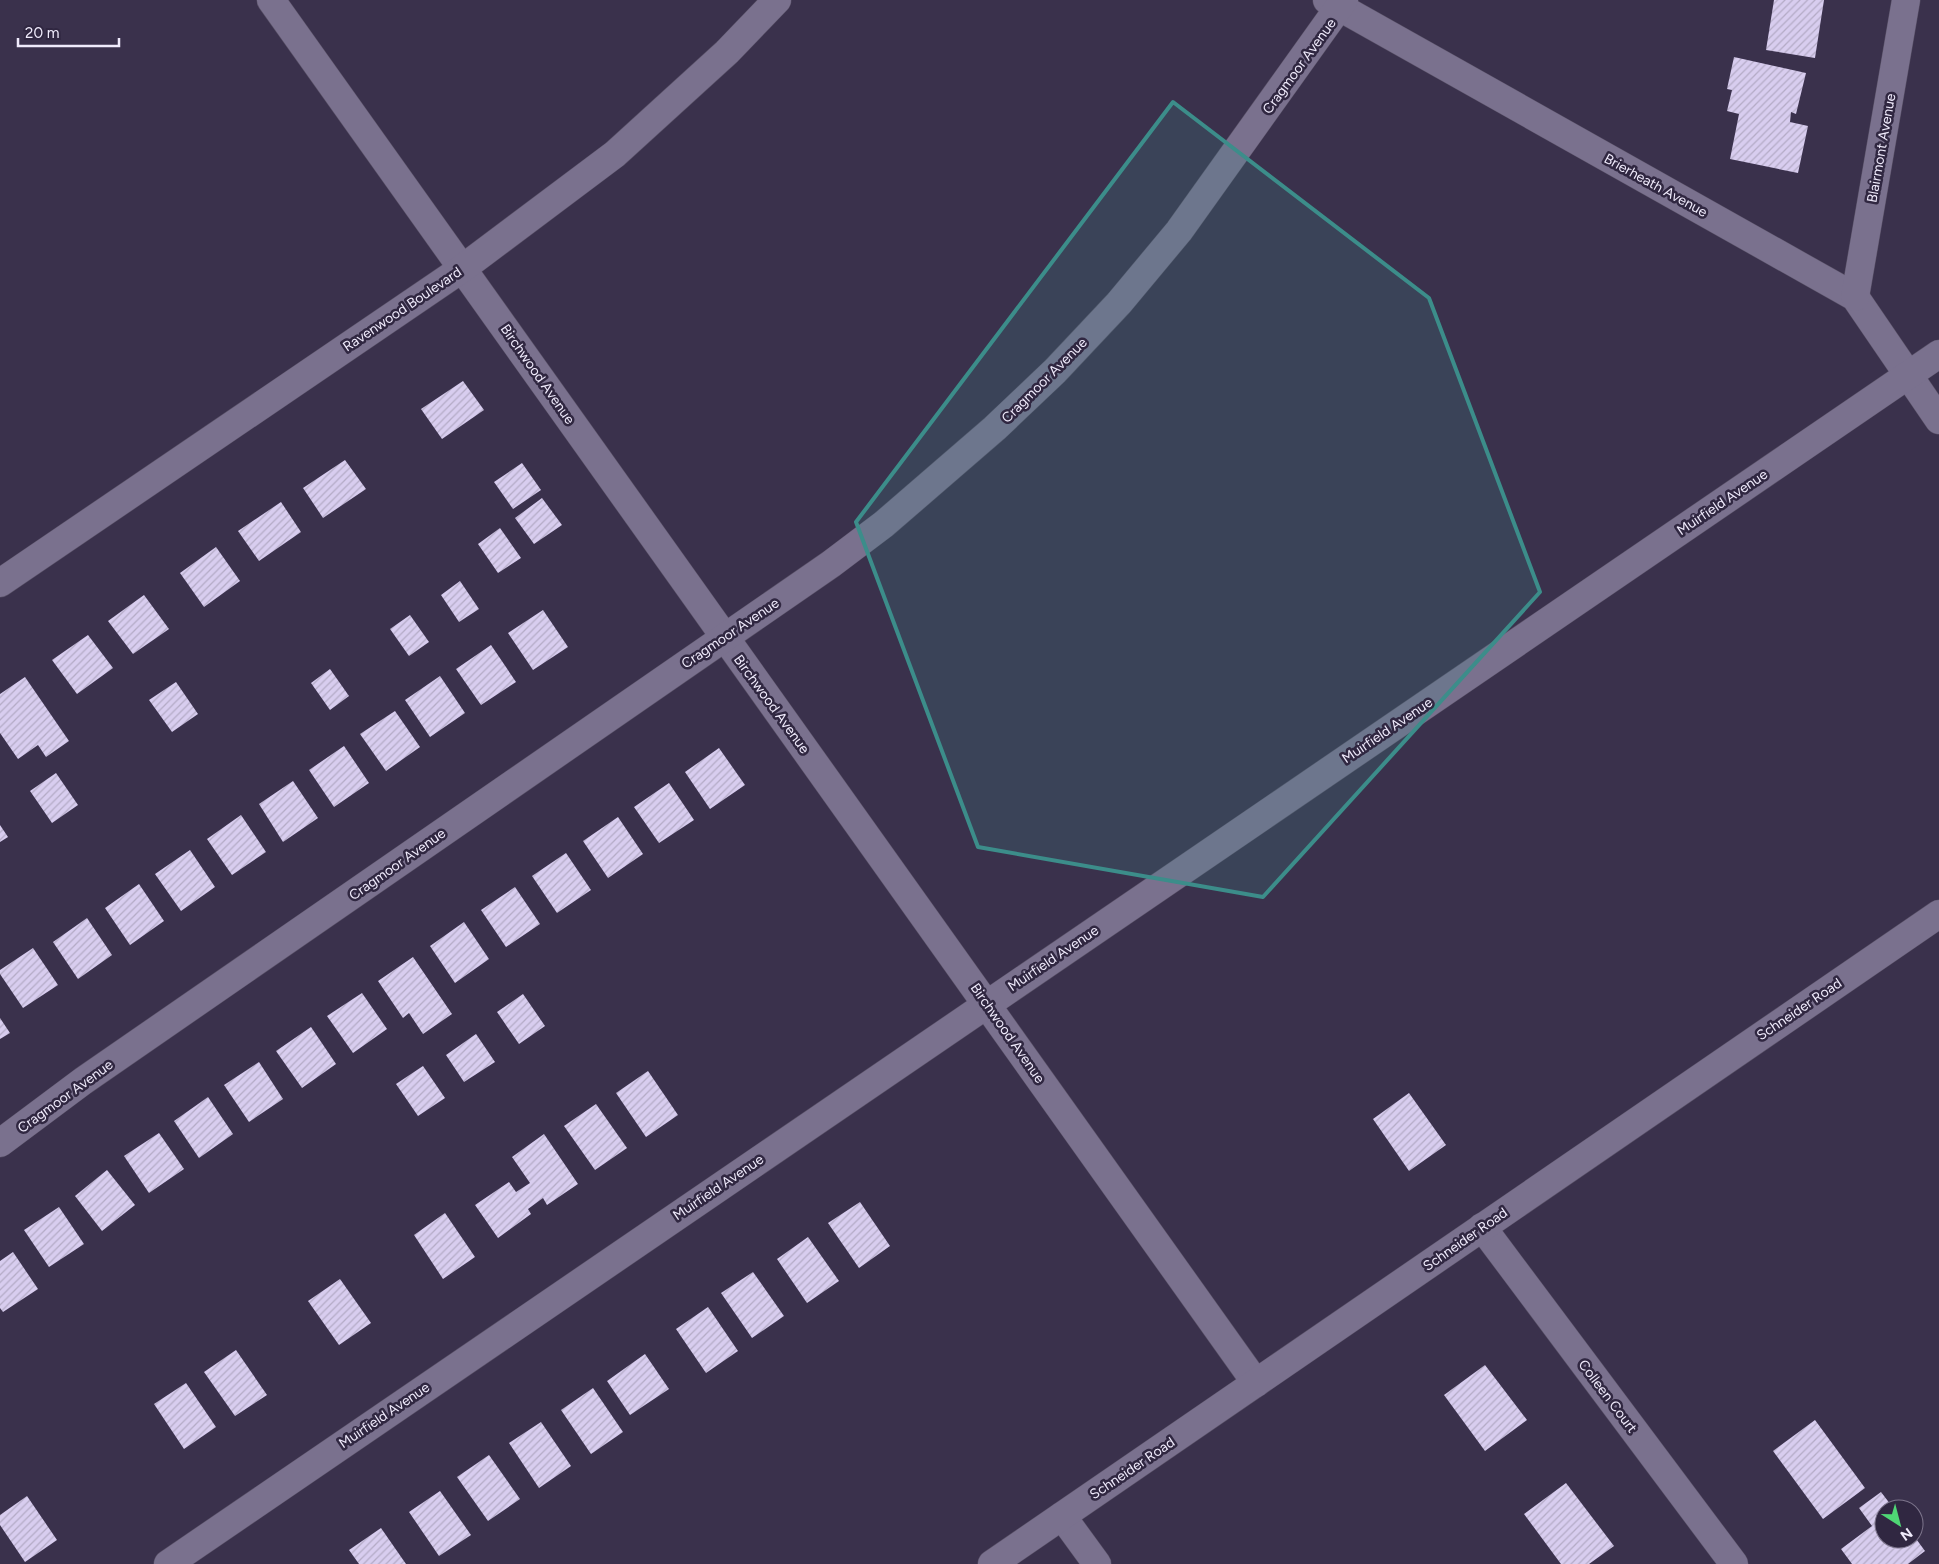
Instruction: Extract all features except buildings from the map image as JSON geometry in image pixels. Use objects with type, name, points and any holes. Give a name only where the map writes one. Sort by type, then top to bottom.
[{"type":"street","name":"Birchwood Avenue","points":[[271,0],[1256,1383]]},
{"type":"street","name":"Ravenwood Boulevard","points":[[0,583],[463,268],[615,154],[727,52],[777,0]]},
{"type":"street","name":"Blairmont Avenue","points":[[1855,297],[1906,0]]},
{"type":"street","name":"Brierheath Avenue","points":[[1337,3],[1855,297],[1939,420]]},
{"type":"street","name":"Cragmoor Avenue","points":[[0,1143],[83,1081],[831,564],[884,524],[995,428],[1056,371],[1119,303],[1179,231],[1337,3]]},
{"type":"street","name":"Muirfield Avenue","points":[[168,1564],[1939,354]]},
{"type":"street","name":"Schneider Road","points":[[992,1564],[1939,914]]},
{"type":"street","name":"Colleen Court","points":[[1482,1227],[1734,1564]]},
{"type":"street","points":[[1062,1516],[1097,1564]]},
{"type":"highlighted area","points":[[1173,102],[1429,298],[1540,592],[1263,897],[978,847],[856,522]]}]
